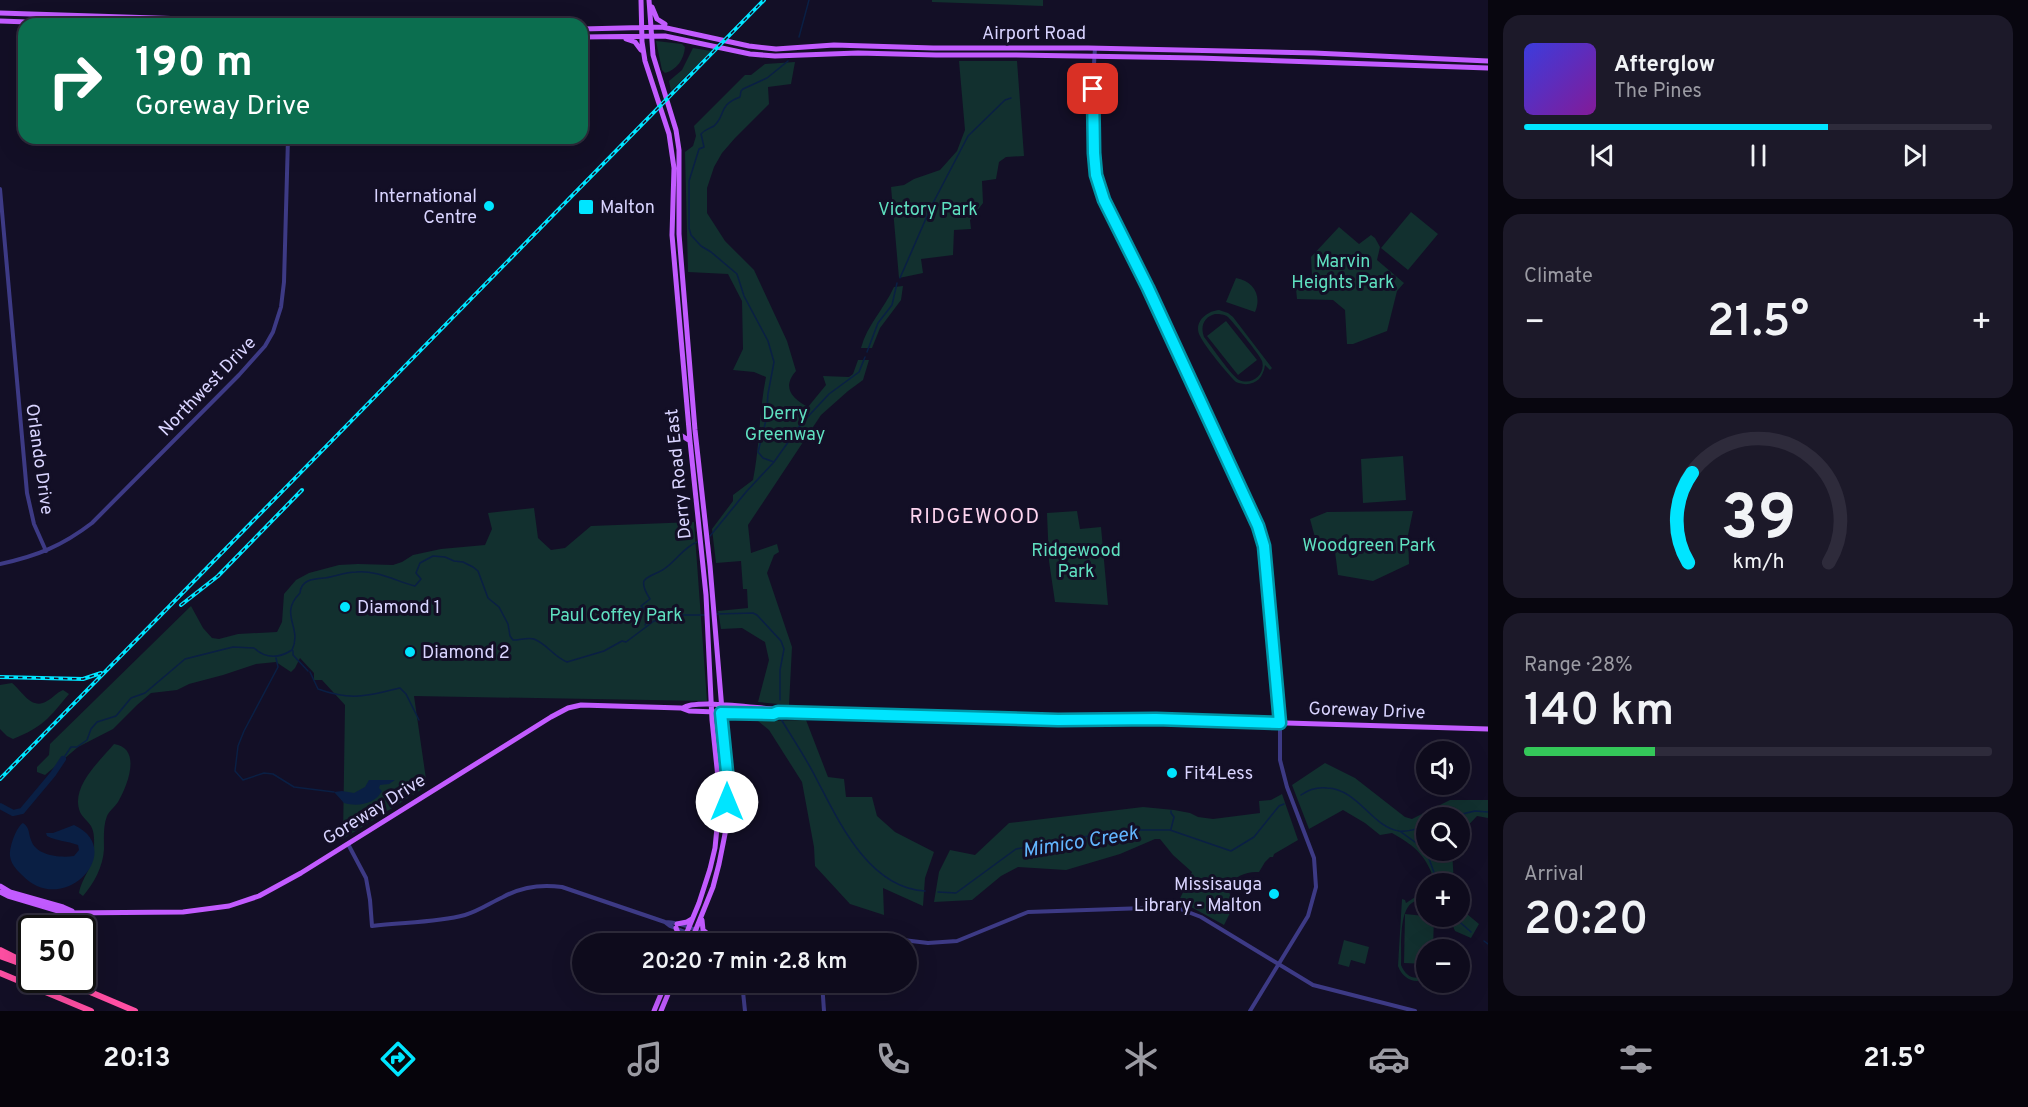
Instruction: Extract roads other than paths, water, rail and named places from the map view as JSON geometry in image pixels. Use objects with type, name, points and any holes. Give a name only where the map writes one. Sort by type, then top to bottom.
[{"type":"highway","points":[[0,950],[18,959]]},
{"type":"highway","points":[[0,956],[18,962]]},
{"type":"highway","points":[[0,973],[91,1011]]},
{"type":"highway","points":[[93,993],[135,1011]]},
{"type":"main road","name":"Derry Road East","points":[[639,0],[645,61],[665,120],[671,146],[674,182],[672,235],[690,441],[700,544],[704,551],[709,594],[728,782],[725,834],[713,887],[695,933]]},
{"type":"main road","points":[[606,27],[634,24],[639,0]]},
{"type":"main road","name":"Derry Road East","points":[[649,1],[655,62],[678,143],[679,234],[695,430],[706,530],[707,543],[704,551]]},
{"type":"main road","points":[[649,1],[658,21],[671,28]]},
{"type":"main road","points":[[0,14],[145,18]]},
{"type":"main road","points":[[0,21],[18,22]]},
{"type":"main road","name":"Airport Road","points":[[588,28],[641,26],[671,28],[743,45],[776,49],[834,45],[933,48],[1095,48],[1488,61]]},
{"type":"main road","name":"Airport Road","points":[[588,38],[651,35],[682,38],[762,56],[858,53],[936,56],[1012,55],[1488,68]]},
{"type":"main road","points":[[607,37],[634,40],[642,51],[645,61]]},
{"type":"main road","points":[[1010,47],[1012,55]]},
{"type":"main road","points":[[1049,48],[1049,56]]},
{"type":"main road","points":[[1383,56],[1383,64]]},
{"type":"main road","points":[[679,434],[690,441]]},
{"type":"main road","name":"Derry Road East","points":[[687,933],[710,869],[718,820],[720,797],[712,712],[713,650]]},
{"type":"main road","name":"Goreway Drive","points":[[0,892],[64,913],[72,911],[183,912],[229,906],[277,887],[533,727],[568,708],[591,704],[683,708],[689,711],[721,713],[789,712],[1058,720],[1156,719],[1488,729]]},
{"type":"main road","name":"Goreway Drive","points":[[683,708],[689,704],[721,705],[774,709],[778,712]]},
{"type":"main road","name":"Goreway Drive","points":[[0,886],[10,892],[72,911]]},
{"type":"main road","points":[[702,917],[706,933]]},
{"type":"main road","points":[[678,933],[676,926],[693,918]]},
{"type":"main road","points":[[654,1011],[661,993]]},
{"type":"main road","points":[[661,1011],[668,993]]},
{"type":"street","points":[[1095,48],[1094,153],[1099,187],[1254,517],[1264,546],[1280,723],[1281,764],[1287,787],[1314,858],[1316,887],[1308,916],[1250,1011]]},
{"type":"street","name":"Northwest Drive","points":[[0,564],[46,551],[71,538],[93,522],[265,346],[277,322],[283,301],[288,144]]},
{"type":"street","name":"Orlando Drive","points":[[0,189],[27,493],[34,524],[46,551]]},
{"type":"street","points":[[348,843],[366,878],[372,926],[464,915],[517,890],[539,885],[562,887],[695,933]]},
{"type":"street","points":[[917,942],[957,941],[1028,912],[1172,907],[1201,917],[1320,988],[1415,1011]]},
{"type":"street","points":[[743,993],[745,1011]]},
{"type":"street","points":[[823,993],[824,1011]]},
{"type":"water","points":[[369,780],[395,780],[389,784],[380,785],[379,788],[382,791],[379,795],[366,803],[355,805],[344,803],[334,792],[354,793],[365,787]]},
{"type":"water","points":[[23,823],[28,828],[31,840],[38,850],[49,855],[74,856],[79,850],[78,845],[51,838],[46,833],[53,833],[74,825],[89,836],[94,850],[92,863],[84,876],[71,885],[55,889],[38,887],[22,875],[13,864],[10,852],[16,833]]},
{"type":"waterway","points":[[799,37],[809,0]]},
{"type":"waterway","points":[[774,462],[763,458],[758,452],[766,420],[774,362],[768,341],[744,296],[737,274],[701,246],[691,235],[689,181],[699,149],[704,147],[701,134],[718,122],[728,103],[740,97],[743,89],[767,78],[788,61]]},
{"type":"waterway","points":[[900,278],[931,207],[968,136],[1005,100],[1011,98]]},
{"type":"waterway","points":[[867,352],[878,323],[892,305],[897,283]]},
{"type":"waterway","points":[[710,536],[774,462],[801,424],[829,394],[859,372],[865,357]]},
{"type":"waterway","points":[[645,625],[650,614],[641,606],[650,599],[644,588],[644,581],[664,569],[688,547],[697,542]]},
{"type":"waterway","name":"Mimico Creek","points":[[63,759],[71,747],[77,747],[87,740],[91,729],[97,722],[116,716],[131,698],[145,693],[185,659],[233,647],[254,648],[268,656],[282,655],[292,650],[295,634],[291,608],[302,585],[311,580],[363,572],[378,574],[415,586],[421,579],[416,573],[420,563],[433,556],[463,562],[478,571],[488,598],[499,607],[513,640],[534,639],[567,662],[604,651],[622,641],[626,642],[654,621],[663,621],[675,615],[705,615]]},
{"type":"waterway","name":"Mimico Creek","points":[[716,614],[753,613],[781,641],[784,649],[780,670],[780,700]]},
{"type":"waterway","points":[[293,651],[293,655],[308,671]]},
{"type":"waterway","points":[[276,658],[278,667],[238,746],[235,771],[243,780],[264,773],[273,774],[294,787],[334,792]]},
{"type":"waterway","points":[[310,672],[318,689],[340,695],[369,695],[400,688],[406,694],[419,720]]},
{"type":"waterway","name":"Mimico Creek","points":[[781,719],[858,850],[872,866],[888,878],[905,887],[925,891]]},
{"type":"waterway","name":"Mimico Creek","points":[[0,806],[13,813],[22,811],[63,759]]},
{"type":"waterway","name":"Mimico Creek","points":[[1301,795],[1320,788],[1338,790],[1348,795],[1389,828],[1399,831],[1416,829]]},
{"type":"waterway","name":"Mimico Creek","points":[[938,892],[956,893],[1016,849],[1122,830],[1170,830],[1231,851],[1254,837],[1279,806],[1284,804]]},
{"type":"waterway","points":[[1171,811],[1174,817],[1171,829]]},
{"type":"waterway","name":"Mimico Creek","points":[[1470,812],[1488,812]]},
{"type":"waterway","points":[[1401,832],[1426,850],[1434,873]]},
{"type":"waterway","points":[[1465,927],[1471,932]]},
{"type":"waterway","points":[[1484,941],[1488,944]]},
{"type":"railway","points":[[0,779],[764,0]]},
{"type":"railway","points":[[181,605],[218,576],[302,490]]},
{"type":"railway","points":[[0,677],[83,679],[101,673]]},
{"type":"place","name":"International Centre","points":[[489,206]]},
{"type":"place","name":"Malton","points":[[586,207]]},
{"type":"place","name":"Diamond 1","points":[[345,607]]},
{"type":"place","name":"Diamond 2","points":[[410,652]]},
{"type":"place","name":"Fit4Less","points":[[1172,773]]},
{"type":"place","name":"Missisauga Library - Malton","points":[[1274,894]]},
{"type":"district","name":"RIDGEWOOD","points":[[975,516]]},
{"type":"park label","name":"Victory Park","points":[[928,209]]},
{"type":"park label","name":"Marvin Heights Park","points":[[1343,271]]},
{"type":"park label","name":"Derry Greenway","points":[[785,423]]},
{"type":"park label","name":"Woodgreen Park","points":[[1369,545]]},
{"type":"park label","name":"Ridgewood Park","points":[[1076,560]]},
{"type":"park label","name":"Paul Coffey Park","points":[[616,615]]}]
